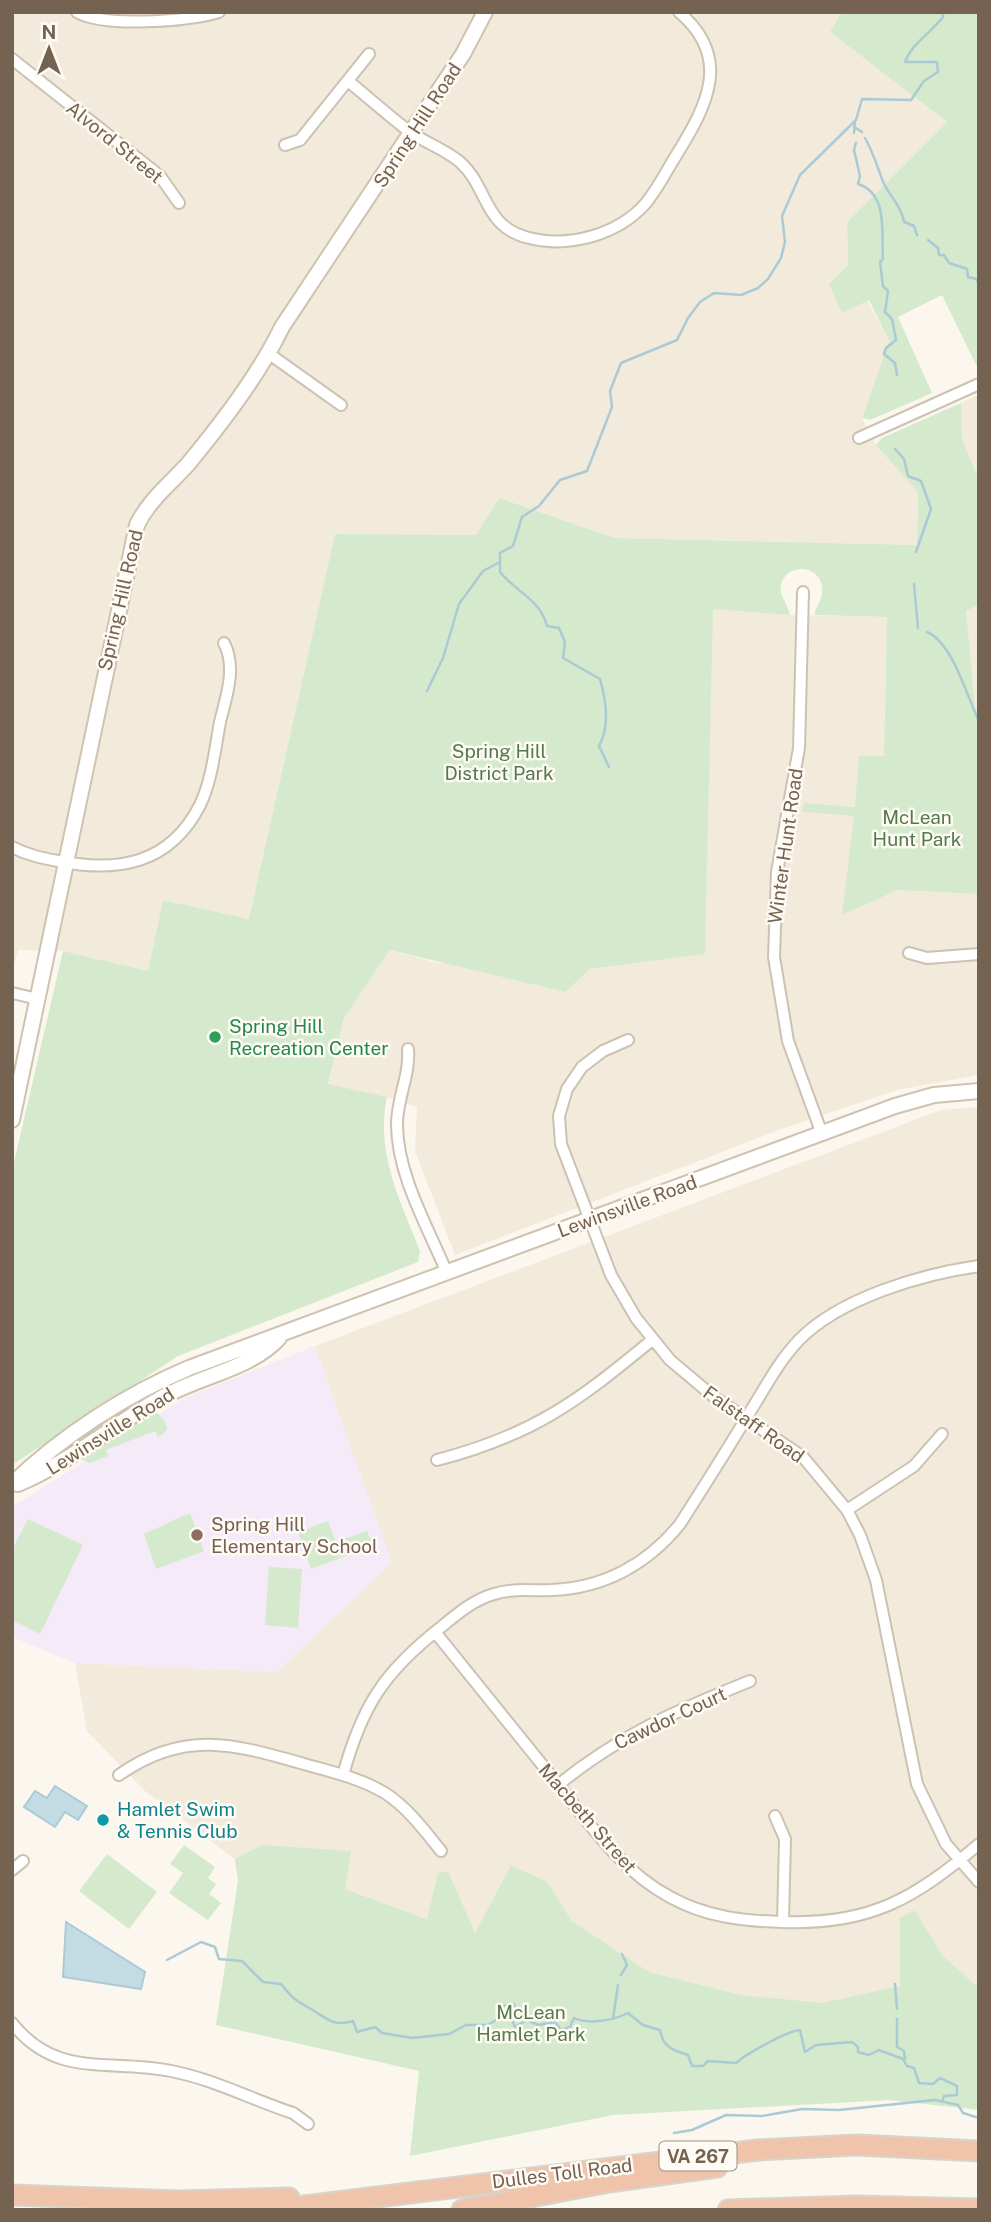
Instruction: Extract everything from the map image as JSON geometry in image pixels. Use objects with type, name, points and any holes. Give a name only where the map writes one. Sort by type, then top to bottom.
[{"type":"highway","name":"Dulles Toll Road","points":[[272,2210],[703,2155],[857,2145],[979,2151]]},
{"type":"highway","points":[[462,2210],[609,2182],[857,2145]]},
{"type":"highway","points":[[12,2194],[178,2201],[374,2197]]},
{"type":"highway","points":[[728,2210],[856,2206],[979,2208]]},
{"type":"main road","name":"Spring Hill Road","points":[[12,1120],[137,525],[150,503],[190,462],[221,422],[268,353],[282,327],[463,54],[485,12]]},
{"type":"main road","name":"Lewinsville Road","points":[[12,1485],[29,1468],[82,1429],[146,1387],[170,1376],[912,1101],[979,1091]]},
{"type":"main road","name":"Lewinsville Road","points":[[12,1485],[43,1473],[164,1396],[264,1354],[280,1336]]},
{"type":"main road","points":[[164,1396],[170,1376]]},
{"type":"main road","points":[[73,1454],[74,1441],[82,1429]]},
{"type":"main road","points":[[12,1471],[29,1468]]},
{"type":"street","points":[[77,12],[89,17],[123,20],[188,18],[219,12]]},
{"type":"street","points":[[348,81],[411,132],[460,162],[493,216],[515,233],[529,238],[564,241],[605,232],[645,205],[686,139],[707,97],[710,59],[697,31],[679,12]]},
{"type":"street","points":[[285,145],[300,140],[369,54]]},
{"type":"street","name":"Alvord Street","points":[[12,59],[160,176],[179,204]]},
{"type":"street","points":[[268,353],[341,405]]},
{"type":"street","points":[[859,438],[979,384]]},
{"type":"street","name":"Winter Hunt Road","points":[[803,592],[799,748],[777,872],[774,957],[788,1041],[822,1134]]},
{"type":"street","points":[[12,847],[65,862],[104,867],[135,862],[167,846],[191,821],[207,784],[231,670],[224,643]]},
{"type":"street","points":[[909,953],[927,958],[979,954]]},
{"type":"street","points":[[12,993],[38,999]]},
{"type":"street","name":"Falstaff Road","points":[[628,1040],[603,1051],[582,1067],[562,1102],[559,1116],[561,1144],[590,1220],[623,1298],[652,1340],[688,1376],[803,1457],[847,1510],[860,1535],[876,1580],[917,1784],[934,1825],[959,1861],[979,1882]]},
{"type":"street","points":[[408,1049],[408,1075],[398,1115],[398,1142],[409,1179],[447,1273]]},
{"type":"street","points":[[343,1775],[354,1735],[372,1698],[397,1664],[465,1608],[493,1594],[575,1588],[611,1577],[644,1559],[680,1524],[786,1355],[830,1315],[866,1298],[940,1274],[979,1266]]},
{"type":"street","points":[[437,1460],[494,1443],[543,1421],[590,1390],[652,1340]]},
{"type":"street","points":[[847,1510],[914,1466],[942,1434]]},
{"type":"street","name":"Macbeth Street","points":[[435,1632],[612,1852],[653,1887],[706,1912],[749,1921],[783,1922],[832,1922],[872,1913],[922,1890],[979,1844]]},
{"type":"street","name":"Cawdor Court","points":[[558,1784],[590,1759],[639,1728],[750,1681]]},
{"type":"street","points":[[119,1775],[161,1752],[208,1743],[243,1747],[368,1784],[402,1806],[441,1851]]},
{"type":"street","points":[[775,1816],[785,1839],[783,1922]]},
{"type":"street","points":[[12,1870],[23,1861]]},
{"type":"street","points":[[12,2023],[27,2038],[53,2056],[79,2065],[171,2070],[293,2113],[308,2124]]},
{"type":"shaded area","points":[[12,12],[842,12],[830,32],[947,122],[847,222],[848,265],[889,341],[862,418],[876,445],[918,491],[917,545],[615,538],[499,498],[477,535],[335,534],[249,919],[163,900],[148,971],[63,951],[18,950],[12,973]]},
{"type":"shaded area","points":[[979,394],[979,479],[962,440],[961,403]]},
{"type":"shaded area","points":[[979,604],[979,712],[975,708],[965,611]]},
{"type":"shaded area","points":[[712,608],[790,615],[887,617],[884,756],[856,807],[804,803],[802,812],[855,816],[842,915],[898,890],[979,894],[979,1075],[897,1090],[776,1131],[455,1255],[415,1151],[417,1107],[387,1097],[328,1085],[344,1018],[390,950],[438,963],[590,969],[705,954]]},
{"type":"shaded area","points":[[979,1107],[979,1988],[942,1955],[915,1910],[900,1918],[900,1986],[822,2004],[741,1995],[649,1972],[572,1921],[547,1882],[511,1865],[475,1934],[448,1871],[438,1874],[428,1919],[345,1889],[238,1881],[235,1859],[145,1791],[87,1731],[75,1663],[277,1672],[391,1563],[315,1346],[941,1110]]},
{"type":"shaded area","name":"Spring Hill Elementary School","points":[[315,1346],[392,1563],[277,1672],[75,1663],[12,1637],[12,1507],[185,1398]]},
{"type":"green space","points":[[842,12],[979,12],[979,371],[942,295],[898,317],[932,393],[870,420],[862,418],[889,341],[869,300],[842,313],[829,284],[848,265],[847,222],[947,122],[830,32]]},
{"type":"green space","name":"Spring Hill District Park","points":[[961,403],[962,440],[979,479],[979,604],[966,611],[975,708],[979,712],[979,894],[898,890],[842,915],[854,816],[802,812],[804,803],[855,807],[859,756],[884,756],[887,617],[814,615],[821,597],[820,580],[812,572],[800,569],[788,573],[781,584],[790,615],[713,609],[705,954],[590,969],[565,992],[390,950],[344,1018],[328,1084],[387,1097],[384,1137],[387,1156],[420,1251],[418,1262],[178,1356],[12,1465],[12,1171],[63,951],[148,971],[163,900],[249,919],[335,534],[476,535],[499,498],[615,538],[917,545],[918,492],[876,445],[882,438]]},
{"type":"green space","points":[[155,1412],[164,1420],[167,1430],[158,1437],[155,1431],[106,1450],[108,1456],[90,1463],[83,1460],[83,1454],[144,1413]]},
{"type":"green space","points":[[190,1513],[204,1551],[156,1569],[144,1534]]},
{"type":"green space","points":[[28,1519],[83,1545],[40,1634],[12,1620],[12,1550]]},
{"type":"green space","points":[[328,1521],[336,1542],[367,1531],[373,1546],[311,1569],[298,1532]]},
{"type":"green space","points":[[269,1567],[302,1569],[298,1628],[265,1625]]},
{"type":"green space","points":[[184,1845],[215,1867],[208,1878],[216,1884],[209,1894],[221,1903],[208,1920],[169,1893],[183,1873],[170,1864]]},
{"type":"green space","name":"McLean Hamlet Park","points":[[262,1845],[351,1851],[345,1889],[427,1919],[438,1873],[448,1871],[475,1933],[511,1865],[547,1882],[572,1921],[649,1972],[741,1995],[822,2003],[900,1986],[900,1918],[915,1910],[942,1955],[979,1988],[979,2110],[889,2100],[613,2115],[410,2156],[419,2071],[216,2025],[238,1881],[235,1859]]},
{"type":"green space","points":[[107,1854],[157,1892],[129,1929],[79,1891]]},
{"type":"water","points":[[55,1786],[87,1806],[78,1820],[65,1812],[55,1827],[24,1807],[35,1791],[47,1798]]},
{"type":"water","points":[[66,1922],[145,1972],[141,1989],[63,1977]]},
{"type":"waterway","points":[[609,767],[599,746],[605,730],[606,713],[600,679],[563,658],[565,642],[559,628],[547,626],[533,602],[500,572],[500,553],[513,546],[522,517],[539,506],[560,480],[587,471],[612,407],[610,391],[621,363],[677,340],[700,302],[714,293],[741,295],[758,288],[768,279],[781,258],[785,242],[782,216],[800,175],[856,120],[862,99],[911,100],[924,81],[938,72],[937,62],[905,62],[912,49],[943,17],[943,12]]},
{"type":"waterway","points":[[854,133],[855,123]]},
{"type":"waterway","points":[[854,127],[862,132]]},
{"type":"waterway","points":[[865,138],[884,184],[904,222],[914,226],[917,235]]},
{"type":"waterway","points":[[856,143],[854,150],[860,176],[858,184],[875,196],[881,216],[883,259],[880,262],[883,286],[888,291],[885,312],[892,319],[896,340],[886,348],[884,354],[895,363],[897,375]]},
{"type":"waterway","points":[[928,240],[938,248],[939,255],[944,255],[949,263],[967,269],[968,277],[976,279],[979,284]]},
{"type":"waterway","points":[[895,449],[904,459],[908,476],[921,481],[931,509],[916,552]]},
{"type":"waterway","points":[[427,691],[443,658],[459,604],[483,571],[500,562]]},
{"type":"waterway","points":[[914,584],[918,628]]},
{"type":"waterway","points":[[927,632],[936,638],[951,658],[979,721]]},
{"type":"waterway","points":[[167,1960],[201,1942],[215,1947],[219,1959],[242,1961],[263,1982],[281,1984],[294,1999],[326,2019],[340,2023],[353,2021],[357,2032],[375,2027],[382,2033],[412,2038],[449,2034],[466,2025],[488,2025],[496,2020],[503,2006],[514,2004],[515,2010],[511,2017],[515,2027],[527,2020],[538,2025],[555,2022],[561,2030],[570,2027],[574,2018],[601,2021],[628,2013],[643,2025],[660,2030],[666,2044],[688,2055],[692,2066],[703,2066],[708,2061],[736,2063],[786,2034],[800,2030],[805,2052],[816,2045],[852,2042],[858,2047],[858,2052],[869,2055],[879,2050],[903,2059],[907,2066],[914,2068],[919,2083],[933,2084],[940,2078],[957,2086],[957,2095],[944,2096],[942,2101]]},
{"type":"waterway","points":[[621,1975],[627,1965],[622,1954]]},
{"type":"waterway","points":[[895,1984],[897,2009]]},
{"type":"waterway","points":[[613,2019],[618,1985]]},
{"type":"waterway","points":[[897,2019],[897,2047],[904,2051],[905,2059]]},
{"type":"waterway","points":[[674,2133],[692,2130],[726,2115],[762,2116],[802,2109],[839,2110],[935,2100],[958,2105],[963,2113],[979,2118]]},
{"type":"place","name":"Spring Hill Recreation Center","points":[[215,1037]]},
{"type":"place","name":"Spring Hill Elementary School","points":[[197,1535]]},
{"type":"place","name":"Hamlet Swim & Tennis Club","points":[[103,1820]]},
{"type":"park label","name":"McLean Hunt Park","points":[[917,828]]}]
